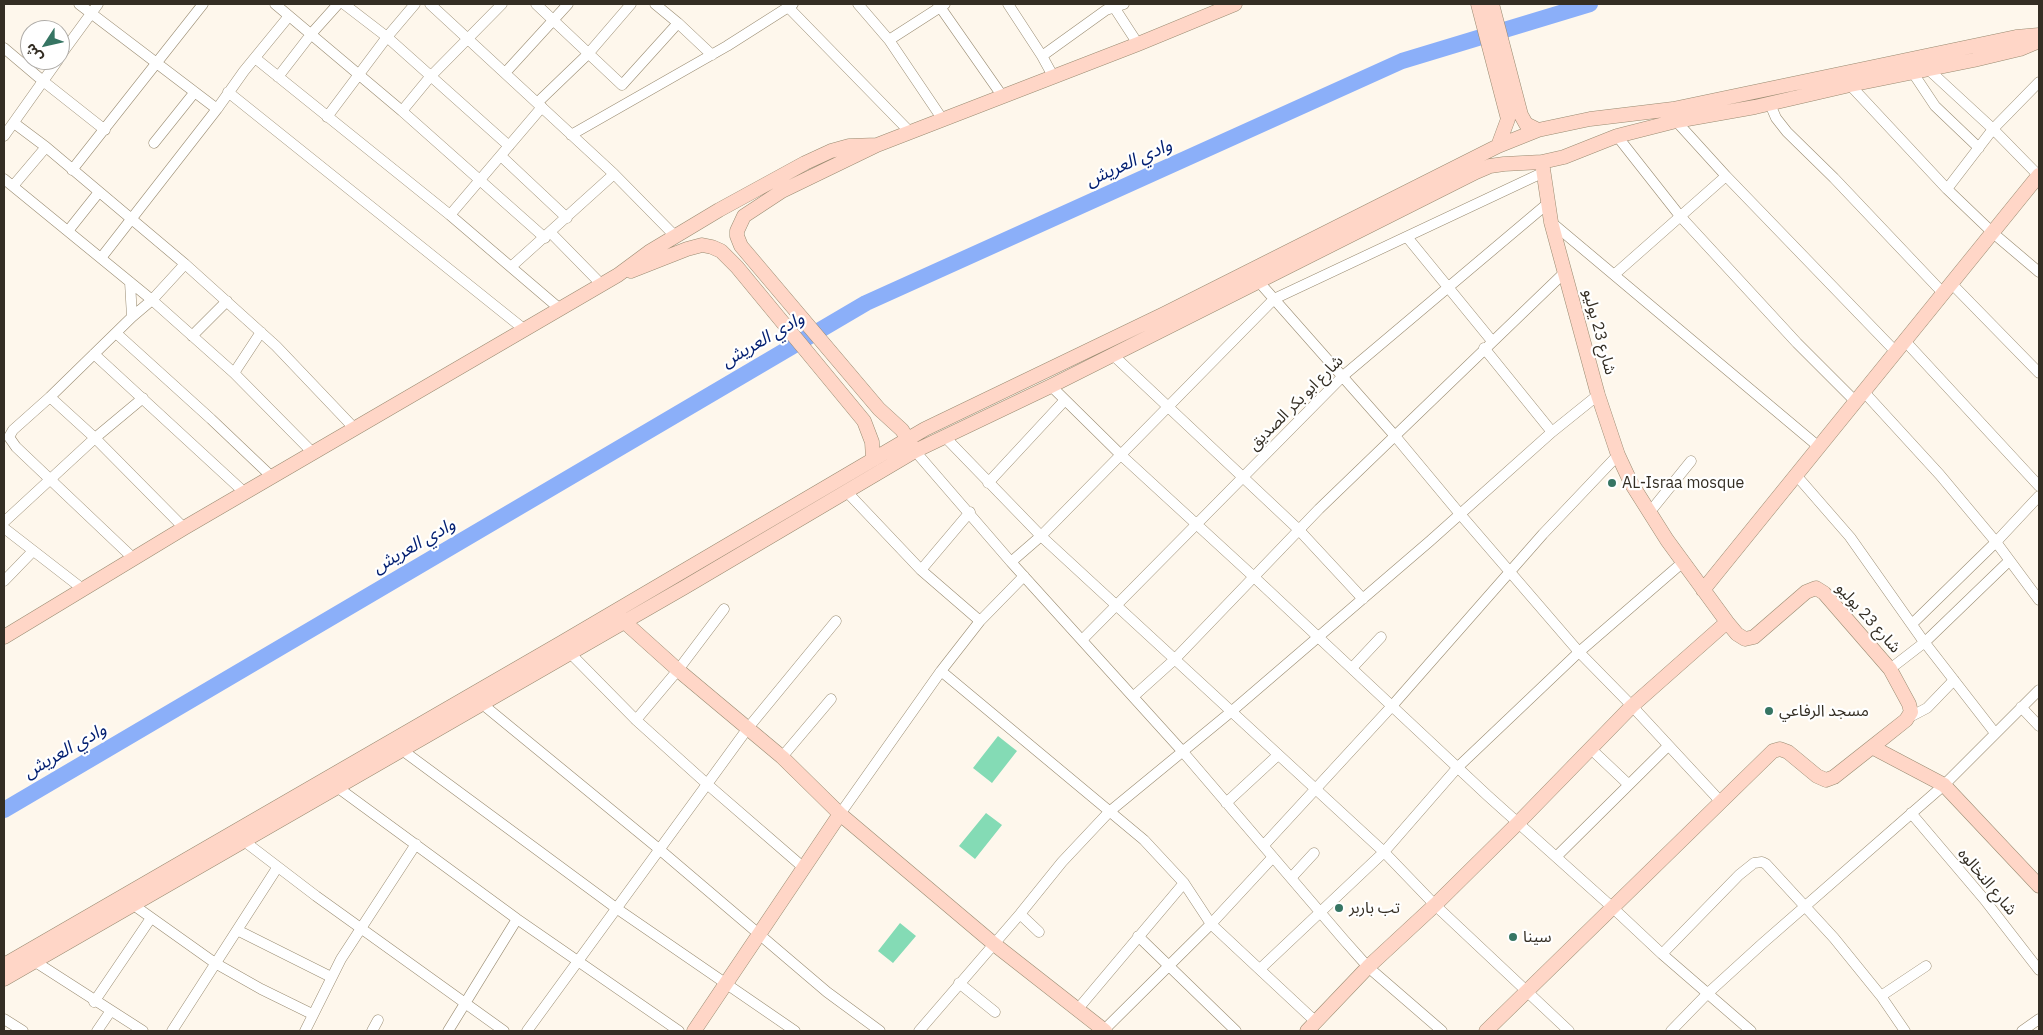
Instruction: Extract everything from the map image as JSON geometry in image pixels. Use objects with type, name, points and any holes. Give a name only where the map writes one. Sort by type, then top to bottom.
[{"type":"street","points":[[79,4],[217,109]]},
{"type":"street","points":[[70,42],[98,4]]},
{"type":"street","points":[[72,170],[203,4]]},
{"type":"street","points":[[275,4],[312,33],[548,236],[602,285]]},
{"type":"street","points":[[278,77],[312,33],[338,4]]},
{"type":"street","points":[[344,4],[387,37],[509,146]]},
{"type":"street","points":[[327,117],[387,37],[415,4]]},
{"type":"street","points":[[430,4],[614,174],[675,236]]},
{"type":"street","points":[[402,111],[466,38],[502,4]]},
{"type":"street","points":[[536,4],[636,98]]},
{"type":"street","points":[[504,73],[568,4]]},
{"type":"street","points":[[450,215],[501,156],[540,105],[632,4]]},
{"type":"street","points":[[654,4],[712,55]]},
{"type":"street","points":[[858,4],[889,40],[943,120]]},
{"type":"street","points":[[1008,4],[1054,76]]},
{"type":"street","points":[[1042,56],[1113,5],[1124,4]]},
{"type":"street","points":[[1478,4],[1512,108],[1526,124],[1538,130]]},
{"type":"street","points":[[1492,4],[1512,108],[1498,146]]},
{"type":"street","points":[[889,40],[941,5],[1003,96]]},
{"type":"street","points":[[1113,5],[1138,44]]},
{"type":"street","points":[[1229,5],[1138,44],[876,145],[810,176],[748,212],[742,220],[737,236],[741,246],[750,258],[879,409],[892,420],[908,439],[915,451],[970,512],[1011,562],[1134,696],[1368,967],[1442,1031]]},
{"type":"street","points":[[571,135],[712,55],[791,6],[910,132]]},
{"type":"street","points":[[100,258],[217,109],[254,58],[290,16]]},
{"type":"street","points":[[622,85],[678,24]]},
{"type":"street","points":[[1011,562],[1041,536],[1274,299],[1408,237],[1542,167],[1623,134],[1676,121],[1755,108],[1850,85],[1930,70],[1958,57],[2016,37],[2039,35]]},
{"type":"street","points":[[4,965],[908,439],[1164,314],[1498,146],[1538,130],[1590,119],[1673,109],[1958,57],[2020,49],[2039,41]]},
{"type":"street","points":[[4,48],[42,82],[105,130]]},
{"type":"street","points":[[254,58],[450,215],[512,266],[560,309]]},
{"type":"street","points":[[4,136],[51,70]]},
{"type":"street","points":[[1703,590],[2039,176],[1993,129],[1930,70]]},
{"type":"street","points":[[1913,73],[1935,106],[1979,148]]},
{"type":"street","points":[[1947,189],[1993,129],[2039,82]]},
{"type":"street","points":[[1850,85],[1947,189],[2039,272]]},
{"type":"street","points":[[154,143],[194,92]]},
{"type":"street","points":[[228,92],[525,330]]},
{"type":"street","points":[[1754,93],[1755,108]]},
{"type":"street","points":[[1770,104],[1776,118],[1787,132],[1947,288],[2039,373]]},
{"type":"street","points":[[1624,115],[1623,134],[1680,216],[1797,344],[1860,397],[1940,476],[1996,542],[2039,600]]},
{"type":"street","points":[[1676,121],[1726,176],[1896,352]]},
{"type":"street","points":[[14,123],[46,146],[227,301],[261,332],[355,429]]},
{"type":"street","points":[[4,637],[184,528],[602,285],[675,236],[805,163],[831,151],[849,146],[876,145]]},
{"type":"street","points":[[13,186],[46,146]]},
{"type":"street","points":[[501,156],[567,218]]},
{"type":"street","points":[[4,979],[624,622],[915,451],[1051,386],[1490,166],[1542,167]]},
{"type":"street","name":"شارع 23 يوليو","points":[[1542,167],[1551,222],[1598,395],[1618,455],[1649,514],[1682,563],[1727,622],[1737,634],[1746,639],[1754,637],[1806,592],[1816,588],[1824,593],[1890,669],[1909,704],[1910,712],[1906,720]]},
{"type":"street","points":[[512,266],[548,236],[614,174]]},
{"type":"street","points":[[1615,274],[1726,176]]},
{"type":"street","points":[[4,179],[152,300],[234,373],[313,453]]},
{"type":"street","points":[[68,231],[99,192]]},
{"type":"street","name":"شارع ابو بكر الصديق","points":[[1082,640],[1343,376],[1547,204]]},
{"type":"street","points":[[1551,222],[1820,447]]},
{"type":"street","points":[[1408,237],[1492,341]]},
{"type":"street","points":[[618,275],[702,245],[722,251],[864,421],[872,442],[873,459]]},
{"type":"street","points":[[134,559],[16,447],[9,436],[13,430],[152,300],[185,264]]},
{"type":"street","points":[[1134,696],[1174,660],[1298,530],[1564,272]]},
{"type":"street","points":[[130,282],[132,317]]},
{"type":"street","points":[[1259,282],[1395,436],[1579,652],[1721,802]]},
{"type":"street","points":[[192,336],[227,301]]},
{"type":"street","points":[[234,373],[261,332]]},
{"type":"street","points":[[116,334],[211,419],[272,477]]},
{"type":"street","points":[[1905,341],[2039,486]]},
{"type":"street","points":[[1484,348],[1552,432]]},
{"type":"street","points":[[94,354],[245,493]]},
{"type":"street","points":[[1113,355],[1244,477],[1298,530],[1363,599]]},
{"type":"street","points":[[1051,386],[1120,455],[1318,636],[1518,824],[1707,994],[1751,1031]]},
{"type":"street","points":[[919,1031],[1020,914],[1062,862],[1109,812],[1232,711],[1363,599],[1552,432],[1598,395]]},
{"type":"street","points":[[50,397],[95,438],[184,528]]},
{"type":"street","points":[[4,522],[50,478],[143,398]]},
{"type":"street","points":[[988,483],[1065,400]]},
{"type":"street","points":[[945,437],[1041,536],[1384,852],[1435,905],[1569,1031]]},
{"type":"street","points":[[1264,845],[1316,790],[1510,572],[1618,455]]},
{"type":"street","points":[[1649,514],[1691,461]]},
{"type":"street","points":[[1796,474],[1850,537],[1925,642],[1995,733]]},
{"type":"street","points":[[847,492],[921,570],[980,621]]},
{"type":"street","points":[[1912,624],[1996,542],[2039,496]]},
{"type":"street","points":[[921,570],[970,512]]},
{"type":"street","points":[[4,528],[84,590]]},
{"type":"street","points":[[4,582],[33,551]]},
{"type":"street","points":[[1890,669],[1925,642],[2009,561]]},
{"type":"street","points":[[1260,969],[1384,852],[1458,767],[1579,652],[1682,563]]},
{"type":"street","points":[[694,1031],[840,814],[940,671],[980,621],[1024,576]]},
{"type":"street","points":[[636,720],[678,670],[724,609]]},
{"type":"street","points":[[614,610],[624,622],[678,670],[782,757],[840,814],[994,944],[1104,1031],[1211,924],[1273,857]]},
{"type":"street","points":[[527,1031],[748,728],[836,621]]},
{"type":"street","points":[[940,671],[1144,840],[1184,884],[1211,924],[1260,969],[1311,1026],[1368,967],[1518,824],[1632,706],[1727,622]]},
{"type":"street","points":[[1352,668],[1381,637]]},
{"type":"street","points":[[570,653],[636,720],[804,868]]},
{"type":"street","points":[[1486,1031],[1773,751],[1780,749],[1788,752],[1817,776],[1826,780],[1834,777],[1906,720],[1927,708],[1954,680]]},
{"type":"street","points":[[1671,1031],[1707,994],[1804,906],[1944,785],[2039,690]]},
{"type":"street","points":[[782,757],[831,699]]},
{"type":"street","points":[[481,704],[659,849],[827,992],[880,1031]]},
{"type":"street","points":[[2021,707],[2039,726]]},
{"type":"street","points":[[1556,857],[1668,746]]},
{"type":"street","points":[[1872,747],[1944,785],[2039,886]]},
{"type":"street","points":[[1591,749],[1628,784]]},
{"type":"street","points":[[402,750],[616,908],[795,1031]]},
{"type":"street","points":[[1226,803],[1278,755]]},
{"type":"street","points":[[337,787],[517,919],[579,960],[679,1031]]},
{"type":"street","name":"شارع النخالوه","points":[[1911,813],[1984,899],[2039,970]]},
{"type":"street","points":[[244,841],[277,868],[504,1031]]},
{"type":"street","points":[[305,1031],[331,977],[416,844]]},
{"type":"street","points":[[1291,878],[1314,853]]},
{"type":"street","points":[[1662,954],[1739,875],[1758,862],[1766,864],[1834,938],[1881,996],[1905,1031]]},
{"type":"street","points":[[172,1031],[277,868]]},
{"type":"street","points":[[1077,1010],[1184,884]]},
{"type":"street","points":[[132,904],[216,963],[261,989],[312,1014]]},
{"type":"street","points":[[1020,914],[1039,932]]},
{"type":"street","points":[[94,1002],[151,918]]},
{"type":"street","points":[[448,1031],[517,919]]},
{"type":"street","points":[[237,930],[331,977]]},
{"type":"street","points":[[1138,936],[1236,1031]]},
{"type":"street","points":[[34,961],[94,1002],[143,1031]]},
{"type":"street","points":[[1881,996],[1926,966]]},
{"type":"street","points":[[959,983],[995,1012]]},
{"type":"street","points":[[97,1031],[110,1012]]},
{"type":"street","points":[[4,1019],[23,1031]]},
{"type":"street","points":[[2022,1031],[2039,1019]]},
{"type":"street","points":[[372,1031],[378,1020]]},
{"type":"green space","points":[[998,736],[1017,751],[992,783],[973,768]]},
{"type":"green space","points":[[986,813],[1002,825],[975,859],[959,846]]},
{"type":"green space","points":[[900,923],[916,936],[893,963],[878,951]]},
{"type":"waterway","name":"وادي العريش","points":[[4,810],[866,303],[1402,61],[1590,4]]},
{"type":"place","name":"AL-Israa mosque","points":[[1612,483]]},
{"type":"place","name":"مسجد الرفاعي","points":[[1769,711]]},
{"type":"place","name":"تب باربر","points":[[1339,908]]},
{"type":"place","name":"سينا","points":[[1513,937]]}]
